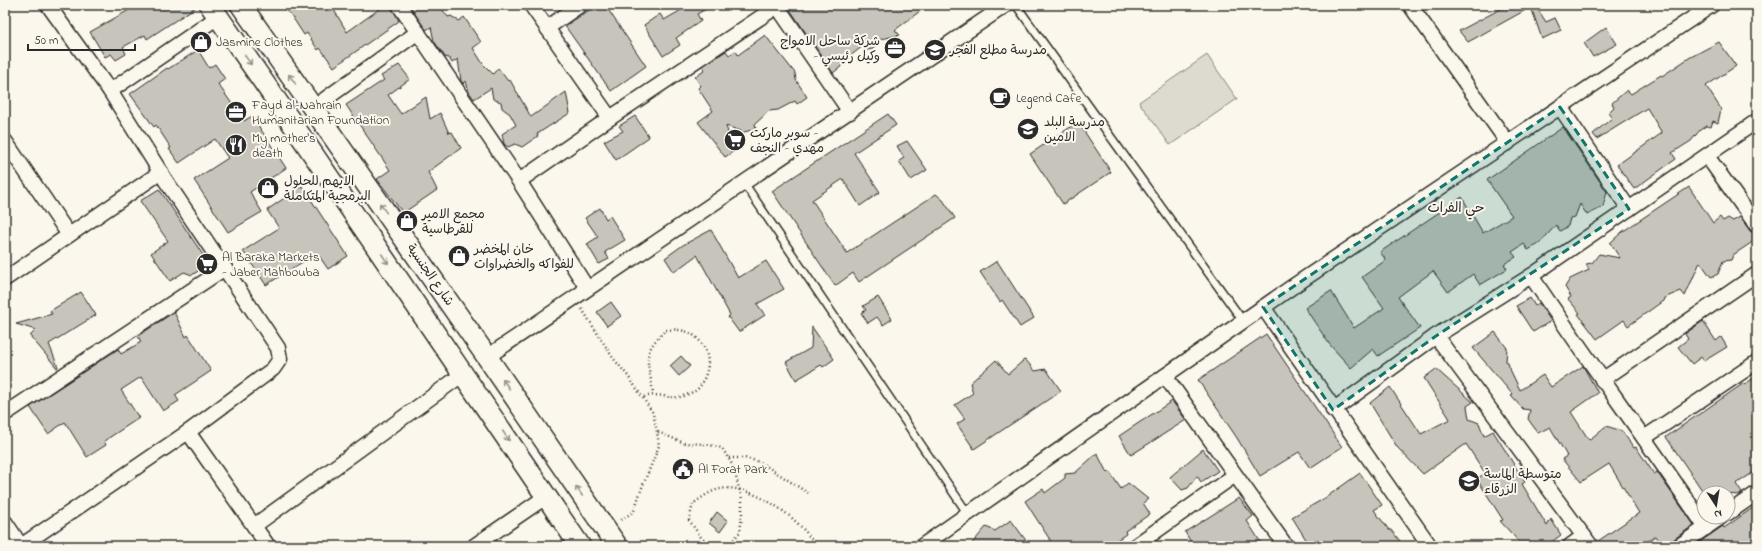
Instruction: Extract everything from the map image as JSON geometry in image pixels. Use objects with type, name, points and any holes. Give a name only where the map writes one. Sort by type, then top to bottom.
[{"type":"main road","name":"شارع الجنسية","points":[[241,5],[487,357],[607,532]]},
{"type":"main road","points":[[214,11],[464,374],[576,540],[607,532]]},
{"type":"street","points":[[5,522],[21,546],[188,432],[273,369],[280,360],[278,348],[161,172],[110,92],[48,5]]},
{"type":"street","points":[[400,5],[519,181],[587,288]]},
{"type":"street","points":[[531,5],[610,118]]},
{"type":"street","points":[[547,28],[580,5]]},
{"type":"street","points":[[487,357],[1006,5]]},
{"type":"street","points":[[1410,5],[1508,143]]},
{"type":"street","points":[[922,546],[1263,307],[1712,5]]},
{"type":"street","points":[[519,181],[610,118],[778,6],[850,112]]},
{"type":"street","points":[[110,92],[214,11]]},
{"type":"street","points":[[313,108],[418,32]]},
{"type":"street","points":[[1560,108],[1629,209]]},
{"type":"street","points":[[1334,410],[1436,336],[1531,276],[1757,121]]},
{"type":"street","points":[[5,141],[69,235]]},
{"type":"street","points":[[1707,156],[1757,226]]},
{"type":"street","points":[[5,279],[161,172]]},
{"type":"street","points":[[5,414],[225,268]]},
{"type":"street","points":[[1602,380],[1757,274]]},
{"type":"street","points":[[1531,276],[1706,528]]},
{"type":"street","points":[[1263,307],[1430,546]]},
{"type":"street","points":[[1436,336],[1588,541],[1570,546]]},
{"type":"street","points":[[1644,438],[1757,362]]},
{"type":"street","points":[[254,526],[464,374]]},
{"type":"street","points":[[1165,376],[1286,546]]},
{"type":"street","points":[[188,432],[268,546]]},
{"type":"street","points":[[1141,544],[1235,475]]},
{"type":"street","points":[[1736,507],[1757,493]]},
{"type":"street","points":[[474,546],[547,496]]},
{"type":"street","points":[[1679,546],[1710,525]]},
{"type":"lane","points":[[1016,5],[1243,321]]},
{"type":"lane","points":[[744,183],[968,514]]},
{"type":"path","points":[[574,297],[613,358],[644,398],[653,413],[659,446],[634,511],[607,532]]},
{"type":"path","points":[[644,398],[653,394],[680,397],[696,390],[702,384],[710,366],[708,355],[697,338],[690,333],[679,330],[666,330],[651,345],[648,358],[653,394]]},
{"type":"path","points":[[657,432],[684,443],[705,444],[722,448],[733,466],[742,499],[740,532],[728,546]]},
{"type":"path","points":[[728,458],[744,458],[760,462],[808,493]]},
{"type":"path","points":[[709,546],[689,520],[693,504],[706,495],[720,489],[739,489],[766,500],[792,518],[816,546]]},
{"type":"highlighted area","points":[[1560,107],[1629,209],[1436,336],[1333,410],[1263,307]]},
{"type":"shaded area","points":[[1207,55],[1237,99],[1170,145],[1139,102]]},
{"type":"building","points":[[126,5],[199,5],[147,39],[145,35],[123,47],[126,54],[116,60],[111,54],[105,57],[90,32],[129,10]]},
{"type":"building","points":[[280,5],[331,5],[347,32],[385,5],[391,5],[399,21],[334,67],[320,48],[318,50],[307,33],[304,35],[291,15]]},
{"type":"building","points":[[409,5],[439,5],[448,17],[451,16],[459,21],[464,17],[481,42],[473,48],[483,64],[493,74],[498,68],[508,81],[510,80],[531,117],[566,92],[570,113],[537,134],[538,136],[522,147],[515,144],[508,147],[504,144],[502,134],[516,125],[510,114],[502,108],[501,102],[493,99],[491,88],[474,99],[469,92],[466,81],[463,84],[461,81],[458,59],[452,63],[449,58],[445,57],[434,41],[431,27],[426,30]]},
{"type":"building","points":[[597,5],[605,5],[646,66],[611,91],[565,26]]},
{"type":"building","points":[[690,5],[713,5],[697,14],[701,21],[676,38],[680,45],[663,56],[644,25],[660,14],[664,20]]},
{"type":"building","points":[[794,5],[928,5],[895,30],[900,35],[881,39],[873,49],[867,50],[863,46],[845,60],[847,62],[833,73],[791,11],[794,8]]},
{"type":"building","points":[[1508,5],[1535,5],[1546,22],[1555,18],[1561,30],[1542,39],[1531,7],[1468,42],[1459,31]]},
{"type":"building","points":[[1606,27],[1617,44],[1593,57],[1584,43]]},
{"type":"building","points":[[765,35],[795,73],[796,80],[807,97],[797,104],[795,101],[778,110],[769,111],[755,124],[756,129],[744,132],[726,126],[734,151],[725,157],[698,122],[713,111],[698,88],[701,86],[695,77],[704,71],[703,66],[726,51],[729,55],[736,51],[738,55]]},
{"type":"building","points":[[1719,42],[1736,66],[1706,86],[1721,109],[1718,123],[1713,121],[1711,127],[1706,126],[1700,130],[1691,141],[1672,153],[1676,159],[1634,189],[1617,165],[1662,133],[1647,108],[1597,139],[1593,134],[1612,118],[1608,113],[1614,107],[1612,103],[1627,90],[1631,94],[1689,58]]},
{"type":"building","points":[[198,50],[209,68],[215,64],[225,79],[218,84],[244,121],[252,116],[286,168],[250,192],[262,212],[228,232],[194,180],[228,158],[215,139],[179,163],[169,149],[171,148],[156,125],[154,127],[130,94],[167,68],[168,69]]},
{"type":"building","points":[[399,65],[410,79],[388,95],[401,114],[426,97],[430,119],[440,113],[449,133],[452,132],[461,148],[428,172],[437,190],[403,213],[377,179],[390,170],[346,105],[384,80],[381,76]]},
{"type":"building","points":[[888,114],[896,125],[854,153],[880,192],[860,206],[843,179],[812,200],[847,253],[936,194],[943,200],[955,218],[859,282],[853,273],[835,286],[772,191]]},
{"type":"building","points":[[635,116],[649,137],[616,160],[604,141],[623,131],[619,126]]},
{"type":"building","points":[[1078,122],[1111,172],[1063,204],[1030,154]]},
{"type":"building","points":[[1563,127],[1607,192],[1603,207],[1587,215],[1580,204],[1575,217],[1570,218],[1568,226],[1560,231],[1556,225],[1539,244],[1528,250],[1524,244],[1512,252],[1516,257],[1504,264],[1507,269],[1480,285],[1473,274],[1448,292],[1433,271],[1398,297],[1420,328],[1378,356],[1373,349],[1351,368],[1330,345],[1305,308],[1331,291],[1354,328],[1384,308],[1362,277],[1386,260],[1380,252],[1462,197],[1483,233],[1512,216],[1487,180]]},
{"type":"building","points":[[907,141],[927,170],[911,180],[899,161],[904,158],[897,146]]},
{"type":"building","points":[[302,186],[348,256],[328,269],[317,253],[266,285],[243,251],[279,228],[267,210]]},
{"type":"building","points":[[1689,187],[1713,223],[1720,217],[1723,221],[1728,218],[1733,221],[1740,217],[1750,231],[1757,234],[1757,239],[1733,255],[1731,260],[1723,261],[1718,274],[1711,277],[1700,262],[1685,296],[1681,291],[1664,298],[1663,301],[1628,326],[1624,320],[1597,339],[1578,314],[1580,313],[1568,299],[1571,297],[1565,287],[1570,279],[1589,270],[1586,264],[1592,263],[1599,254],[1620,258],[1610,243],[1622,232]]},
{"type":"building","points":[[159,189],[209,264],[192,275],[184,272],[170,281],[151,253],[168,241],[140,201]]},
{"type":"building","points":[[600,208],[606,219],[610,216],[625,240],[605,252],[609,259],[599,264],[587,244],[598,237],[585,218]]},
{"type":"building","points":[[711,230],[738,278],[766,261],[784,289],[757,304],[765,315],[739,332],[728,317],[730,315],[697,255],[674,272],[665,258],[683,245]]},
{"type":"building","points":[[997,261],[1034,318],[1020,327],[1002,300],[1000,302],[980,272]]},
{"type":"building","points":[[81,292],[96,315],[49,344],[58,367],[57,368],[30,336],[36,330],[16,324],[52,314],[50,311]]},
{"type":"building","points":[[878,297],[892,319],[883,325],[877,317],[868,323],[861,313],[866,310],[863,306]]},
{"type":"building","points":[[1530,298],[1535,306],[1539,303],[1551,321],[1533,332],[1516,306]]},
{"type":"building","points":[[611,302],[621,316],[607,326],[597,312]]},
{"type":"building","points":[[174,312],[186,337],[188,335],[211,371],[175,395],[179,401],[163,411],[141,377],[121,390],[139,418],[104,441],[106,445],[87,457],[65,422],[48,434],[30,407],[118,349],[121,354],[141,342],[138,336]]},
{"type":"building","points":[[1703,321],[1716,341],[1721,337],[1727,347],[1704,361],[1701,357],[1692,364],[1678,347],[1688,339],[1685,334]]},
{"type":"building","points":[[812,327],[834,359],[823,367],[821,365],[796,380],[786,362],[811,348]]},
{"type":"building","points":[[1495,332],[1507,348],[1506,361],[1520,390],[1543,375],[1551,387],[1583,366],[1598,393],[1571,412],[1589,440],[1606,426],[1622,431],[1634,448],[1636,447],[1654,474],[1657,472],[1694,525],[1674,539],[1671,546],[1662,546],[1655,536],[1642,546],[1599,546],[1598,541],[1639,513],[1609,464],[1581,482],[1562,459],[1567,456],[1550,427],[1538,433],[1528,419],[1530,410],[1523,409],[1511,396],[1513,395],[1473,348]]},
{"type":"building","points":[[1266,334],[1342,447],[1310,468],[1299,452],[1260,476],[1237,438],[1198,380]]},
{"type":"building","points":[[681,356],[690,366],[679,376],[670,366]]},
{"type":"building","points":[[1025,359],[1035,371],[1046,369],[1061,391],[974,449],[957,424],[965,419],[955,405],[973,393],[970,383],[996,360],[1008,374]]},
{"type":"building","points":[[1436,369],[1473,402],[1467,406],[1469,419],[1479,423],[1484,436],[1493,431],[1525,482],[1522,484],[1547,526],[1551,519],[1561,535],[1546,546],[1523,546],[1500,521],[1503,520],[1477,479],[1485,473],[1466,444],[1423,474],[1397,447],[1370,403],[1390,387],[1421,434],[1450,419],[1424,378]]},
{"type":"building","points":[[1757,376],[1757,470],[1736,484],[1742,493],[1740,495],[1736,495],[1736,485],[1699,485],[1666,437],[1744,383],[1745,384]]},
{"type":"building","points":[[1172,401],[1186,420],[1131,455],[1119,436]]},
{"type":"building","points":[[1203,449],[1218,471],[1201,482],[1197,476],[1188,488],[1182,490],[1170,477]]},
{"type":"building","points":[[1097,453],[1107,473],[1109,471],[1121,489],[1128,483],[1148,499],[1143,503],[1150,514],[1125,531],[1126,534],[1108,546],[1054,546],[1025,501],[1043,489],[1045,493],[1065,478],[1065,474],[1075,473]]},
{"type":"building","points":[[1360,473],[1382,505],[1374,510],[1389,530],[1391,530],[1404,546],[1310,546],[1292,517],[1325,498]]},
{"type":"building","points":[[1239,498],[1253,516],[1247,521],[1263,546],[1193,546],[1185,532]]},
{"type":"building","points":[[1757,505],[1757,546],[1694,546],[1723,526],[1724,528],[1728,525],[1736,525],[1736,520]]},
{"type":"building","points":[[717,512],[728,521],[720,532],[709,523]]},
{"type":"building","points":[[1011,520],[1030,546],[970,546],[986,527],[995,531]]},
{"type":"place","name":"Jasmine Clothes","points":[[201,42]]},
{"type":"place","name":"شركة ساحل الامواج - وكيل رئيسي","points":[[895,48]]},
{"type":"place","name":"مدرسة مطلع الفجر","points":[[935,50]]},
{"type":"place","name":"Legend Cafe","points":[[1000,98]]},
{"type":"place","name":"Fayd al-Nahrain Humanitarian Foundation","points":[[236,112]]},
{"type":"place","name":"مدرسة البلد الامين","points":[[1028,129]]},
{"type":"place","name":"سوبر ماركت - مهدي - النجف","points":[[735,140]]},
{"type":"place","name":"My mother's death","points":[[236,145]]},
{"type":"place","name":"الايهم للحلول البرمجية المتكاملة","points":[[268,188]]},
{"type":"place","name":"مجمع الامير للقرطاسية","points":[[407,221]]},
{"type":"place","name":"خان المخضر للفواكه والخضراوات","points":[[459,256]]},
{"type":"place","name":"Al Baraka Markets - Jaber Mahbouba","points":[[207,264]]},
{"type":"place","name":"Al Forat Park","points":[[683,469]]},
{"type":"place","name":"متوسطة الماسة الزرقاء","points":[[1469,481]]},
{"type":"district","name":"حي الفرات","points":[[1456,208]]}]
